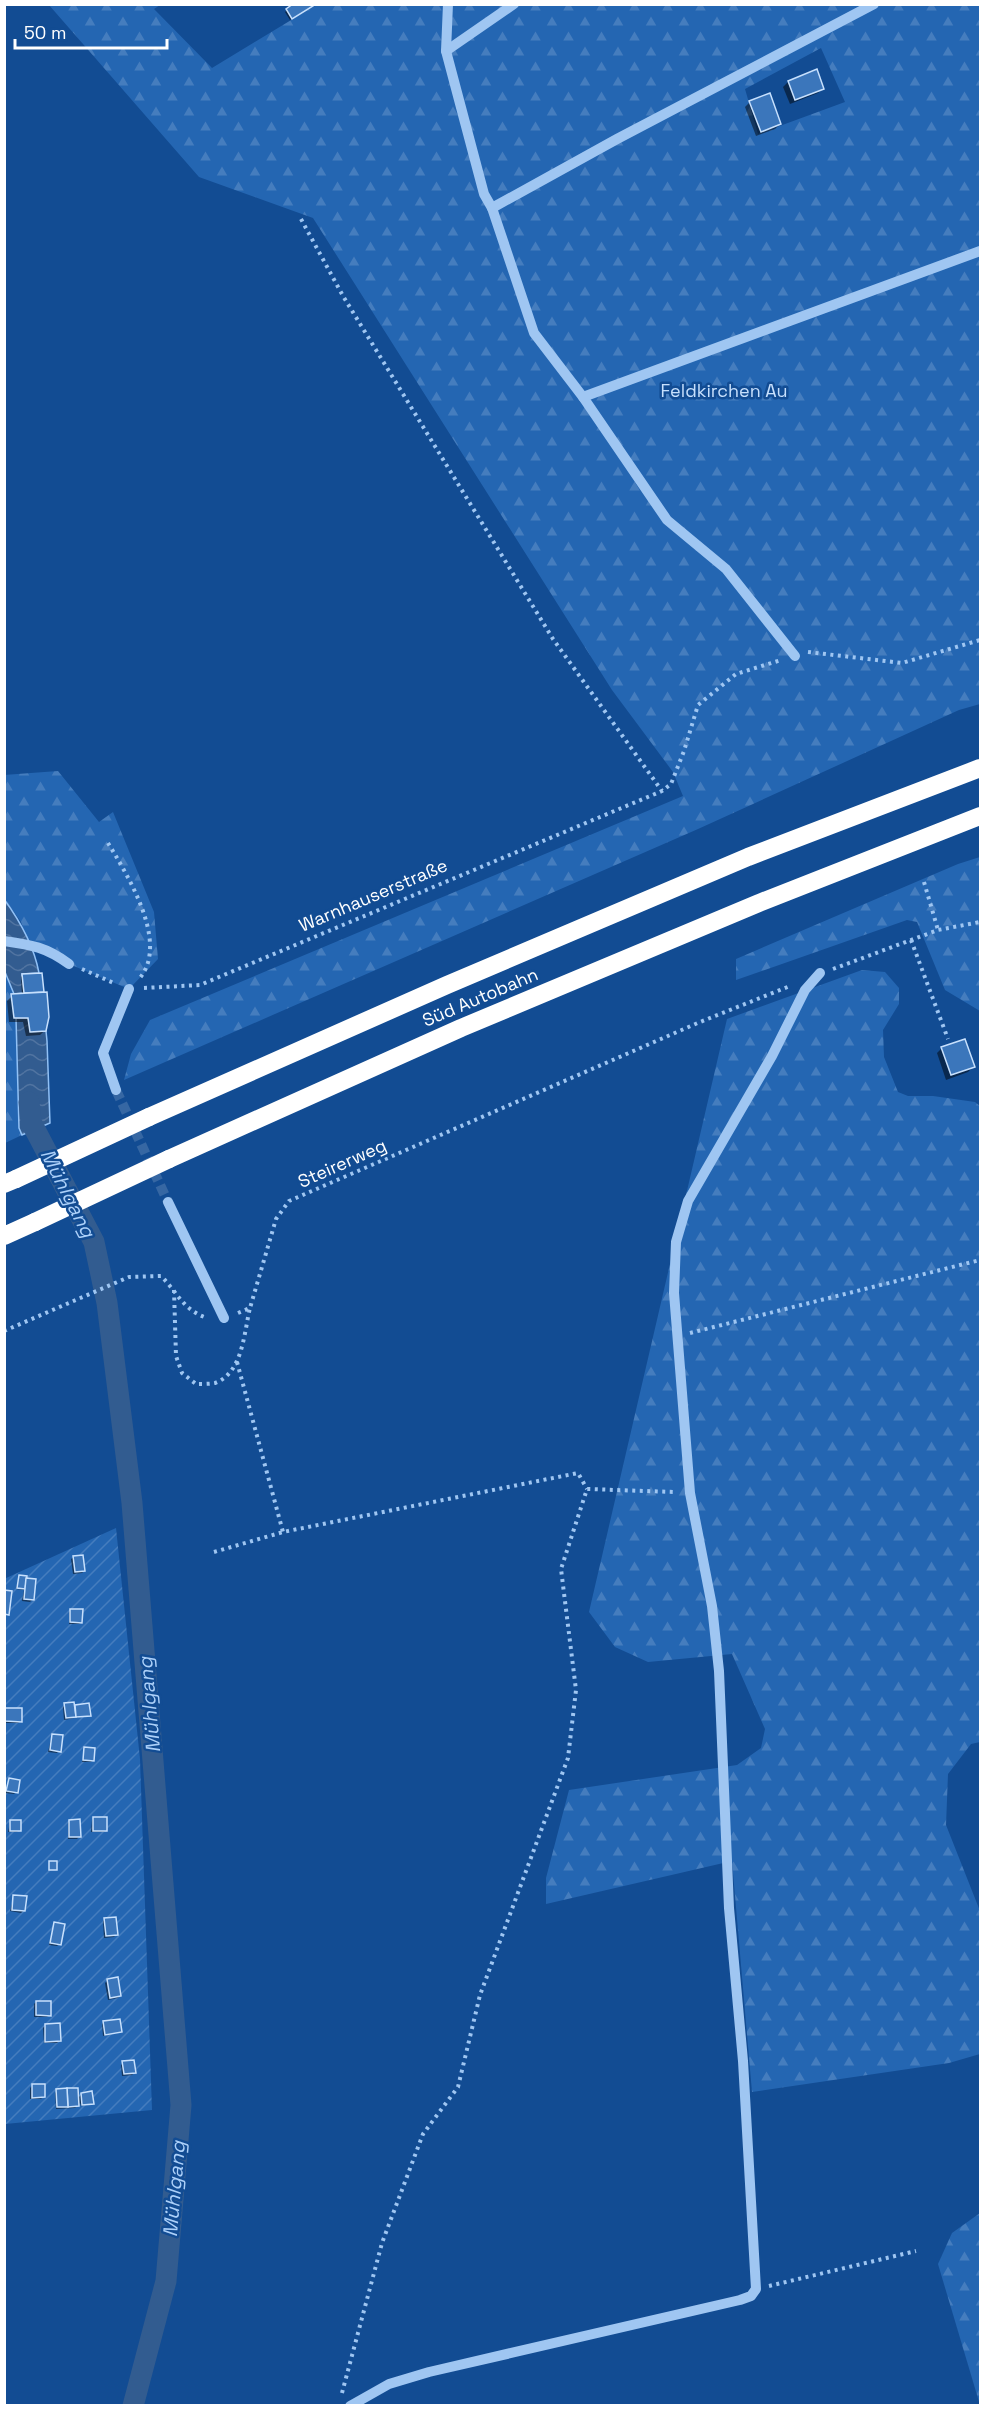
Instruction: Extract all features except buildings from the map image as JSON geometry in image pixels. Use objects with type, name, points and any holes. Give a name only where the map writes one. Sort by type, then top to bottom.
[{"type":"highway","name":"Süd Autobahn","points":[[10,1182],[149,1117],[447,985],[738,862],[981,768]]},
{"type":"highway","name":"Süd Autobahn","points":[[4,1236],[483,1018],[759,903],[981,816]]},
{"type":"street","points":[[448,4],[446,51],[484,194],[492,208],[534,333],[583,397],[667,520],[726,569],[795,656]]},
{"type":"street","points":[[446,51],[514,4]]},
{"type":"street","points":[[492,208],[617,139],[874,4]]},
{"type":"street","points":[[583,397],[981,251]]},
{"type":"street","points":[[4,941],[35,945],[52,951],[69,964]]},
{"type":"street","points":[[350,2406],[389,2384],[429,2372],[740,2300],[751,2296],[756,2289],[743,2061],[729,1908],[719,1671],[712,1606],[690,1493],[674,1293],[676,1242],[688,1201],[772,1056],[805,990],[820,973]]},
{"type":"street","points":[[116,1090],[103,1053],[129,989]]},
{"type":"street","points":[[168,1202],[224,1318]]},
{"type":"path","points":[[301,219],[343,296],[553,639],[662,791],[671,784],[698,705]]},
{"type":"path","points":[[902,663],[981,640]]},
{"type":"path","name":"Warnhauserstraße","points":[[69,964],[129,989],[200,985],[662,791]]},
{"type":"path","points":[[108,843],[143,909],[148,933],[150,953],[144,973],[129,989]]},
{"type":"path","points":[[924,882],[938,930]]},
{"type":"path","points":[[820,973],[938,930],[981,922]]},
{"type":"path","points":[[911,940],[948,1039]]},
{"type":"path","name":"Steirerweg","points":[[237,1362],[276,1219],[289,1201],[700,1022],[767,996]]},
{"type":"path","points":[[677,1335],[981,1260]]},
{"type":"path","points":[[4,1331],[85,1298],[129,1277],[161,1276],[184,1306],[197,1314],[210,1318],[224,1318],[250,1308]]},
{"type":"path","points":[[174,1290],[176,1356],[182,1373],[196,1384],[216,1383],[234,1370],[237,1362]]},
{"type":"path","points":[[237,1362],[283,1532]]},
{"type":"path","points":[[213,1552],[283,1532],[579,1473],[587,1490],[561,1569],[576,1690],[568,1758],[480,1995],[458,2087],[423,2134],[382,2243],[342,2395]]},
{"type":"path","points":[[587,1490],[690,1493]]},
{"type":"path","points":[[756,2289],[916,2251]]},
{"type":"green space","name":"Feldkirchen Au","points":[[49,5],[160,5],[154,9],[212,68],[316,5],[980,5],[980,704],[959,710],[698,829],[124,1080],[131,1054],[150,1020],[683,796],[673,772],[612,690],[313,218],[199,177]],"holes":[[[821,48],[845,102],[758,134],[745,89]]]},
{"type":"green space","points":[[58,771],[99,822],[113,812],[154,912],[158,959],[129,989],[69,964],[28,941],[21,922],[5,899],[4,775]]},
{"type":"green space","points":[[980,857],[980,1011],[945,990],[917,922],[907,920],[736,980],[736,959],[958,864]]},
{"type":"green space","points":[[862,970],[885,972],[899,988],[899,1004],[883,1030],[884,1057],[898,1092],[908,1096],[933,1096],[975,1102],[980,1106],[980,1742],[971,1744],[948,1774],[946,1825],[980,1911],[980,2054],[949,2063],[752,2092],[732,1861],[546,1904],[546,1878],[569,1790],[737,1765],[761,1748],[765,1729],[732,1654],[648,1662],[615,1647],[589,1612],[727,1019]]},
{"type":"green space","points":[[4,972],[14,994],[19,1128],[22,1135],[5,1143]]},
{"type":"green space","points":[[116,1528],[140,1759],[152,2110],[5,2124],[4,1579]]},
{"type":"green space","points":[[980,2213],[980,2405],[938,2264],[952,2233]]},
{"type":"water","points":[[4,899],[26,934],[39,973],[22,974],[24,993],[14,994],[5,972]]},
{"type":"water","name":"Mühlgang","points":[[16,1018],[28,1018],[31,1032],[46,1031],[47,1041],[50,1123],[22,1135],[19,1128]]},
{"type":"waterway","name":"Mühlgang","points":[[29,1102],[31,1122],[94,1242],[107,1303],[132,1503],[181,2105],[166,2281],[133,2406]]},
{"type":"tunnel","points":[[116,1090],[168,1202]]}]
